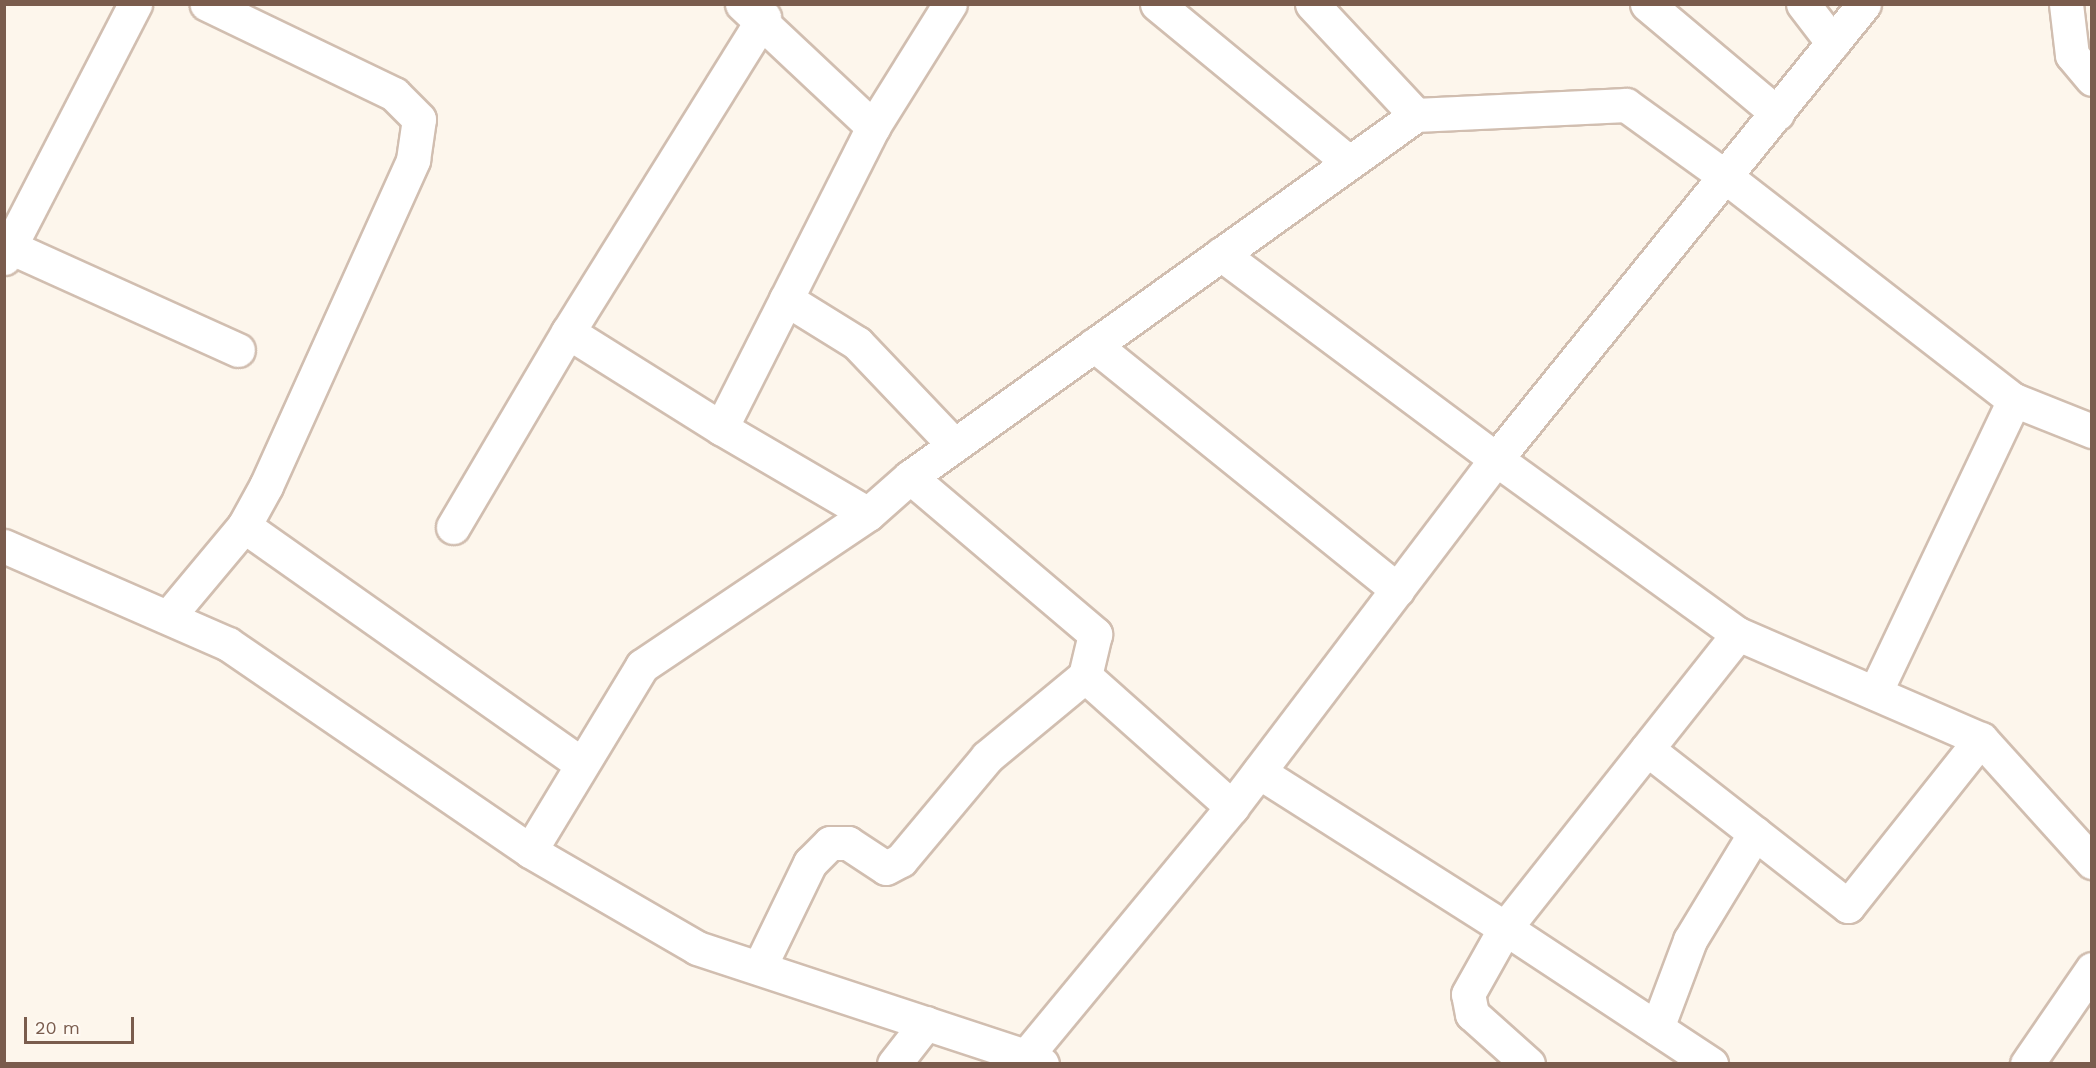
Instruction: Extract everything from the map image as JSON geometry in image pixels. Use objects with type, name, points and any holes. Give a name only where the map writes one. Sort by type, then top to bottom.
[{"type":"street","points":[[135,4],[7,253],[238,350]]},
{"type":"street","points":[[168,617],[244,526],[266,486],[413,160],[419,120],[394,94],[207,4]]},
{"type":"street","points":[[721,428],[873,127],[950,4]]},
{"type":"street","points":[[1157,4],[1349,162]]},
{"type":"street","points":[[1312,4],[1416,115]]},
{"type":"street","points":[[1647,4],[1777,113]]},
{"type":"street","points":[[1803,4],[1833,43]]},
{"type":"street","points":[[4,546],[228,644],[530,851],[697,948],[1034,1060],[1259,772],[1496,459],[1864,4]]},
{"type":"street","points":[[2066,4],[2072,55],[2091,79]]},
{"type":"street","points":[[453,527],[756,14],[873,127]]},
{"type":"street","points":[[530,851],[642,666],[868,514],[910,477],[1416,115],[1626,105],[1726,177],[2014,400],[2091,431]]},
{"type":"street","points":[[1221,254],[1496,459],[1738,634],[1981,739],[2091,862]]},
{"type":"street","points":[[786,299],[857,343],[954,445]]},
{"type":"street","points":[[568,332],[721,428],[868,514]]},
{"type":"street","points":[[1094,345],[1398,590]]},
{"type":"street","points":[[1875,693],[2014,400]]},
{"type":"street","points":[[759,968],[810,863],[830,843],[848,843],[886,868],[901,860],[987,757],[1085,676],[1095,634],[910,477]]},
{"type":"street","points":[[244,526],[582,764]]},
{"type":"street","points":[[1528,1064],[1472,1014],[1468,994],[1505,928],[1738,634]]},
{"type":"street","points":[[1085,676],[1232,807]]},
{"type":"street","points":[[1647,749],[1848,906],[1981,739]]},
{"type":"street","points":[[1259,772],[1505,928],[1711,1064]]},
{"type":"street","points":[[1657,1028],[1690,940],[1755,833]]},
{"type":"street","points":[[2027,1064],[2091,969]]},
{"type":"street","points":[[894,1064],[926,1023]]}]
